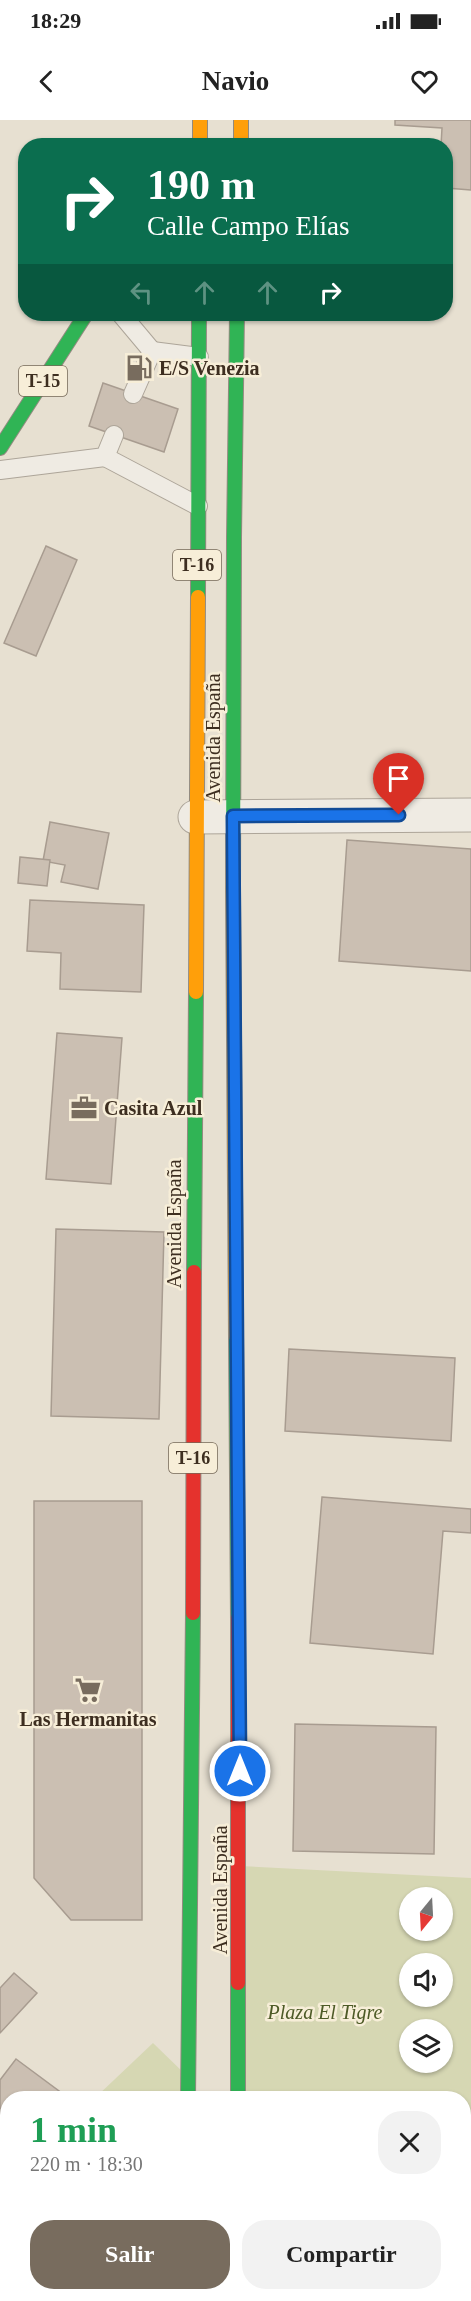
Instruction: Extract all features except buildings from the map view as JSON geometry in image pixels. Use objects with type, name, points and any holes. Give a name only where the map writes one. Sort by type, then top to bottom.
[{"type":"main road","points":[[198,138],[200,120]]},
{"type":"main road","points":[[241,120],[241,138]]},
{"type":"main road","name":"T-15","points":[[0,448],[82,321]]},
{"type":"main road","name":"Avenida España","points":[[189,2091],[199,321]]},
{"type":"main road","name":"Avenida España","points":[[237,321],[233,816],[240,1866],[238,2091]]},
{"type":"street","points":[[195,817],[471,815]]},
{"type":"lane","points":[[126,321],[152,351],[199,357]]},
{"type":"lane","points":[[133,393],[152,351]]},
{"type":"lane","points":[[105,457],[114,435]]},
{"type":"lane","points":[[0,470],[105,457],[198,506]]},
{"type":"green space","name":"Plaza El Tigre","points":[[240,1866],[471,1878],[471,2091],[238,2091]]},
{"type":"green space","points":[[153,2043],[189,2078],[188,2091],[102,2091]]},
{"type":"traffic: fast","points":[[0,448],[82,321]]},
{"type":"traffic: fast","points":[[198,597],[199,321]]},
{"type":"traffic: fast","points":[[233,890],[237,321]]},
{"type":"traffic: fast","points":[[194,1272],[196,992]]},
{"type":"traffic: fast","points":[[236,1336],[238,1618]]},
{"type":"traffic: fast","points":[[188,2091],[193,1613]]},
{"type":"traffic: fast","points":[[238,1983],[238,2091]]},
{"type":"traffic: slow","points":[[200,120],[200,138]]},
{"type":"traffic: slow","points":[[241,120],[241,138]]},
{"type":"traffic: slow","points":[[196,992],[198,597]]},
{"type":"traffic: slow","points":[[233,890],[236,1336]]},
{"type":"traffic: jam","points":[[193,1613],[194,1272]]},
{"type":"traffic: jam","points":[[238,1618],[238,1983]]},
{"type":"place","name":"E/S Venezia","points":[[139,368]]},
{"type":"place","name":"Casita Azul","points":[[84,1108]]},
{"type":"place","name":"Las Hermanitas","points":[[88,1690]]},
{"type":"route","points":[[240,1771],[233,816],[399,815]]}]
